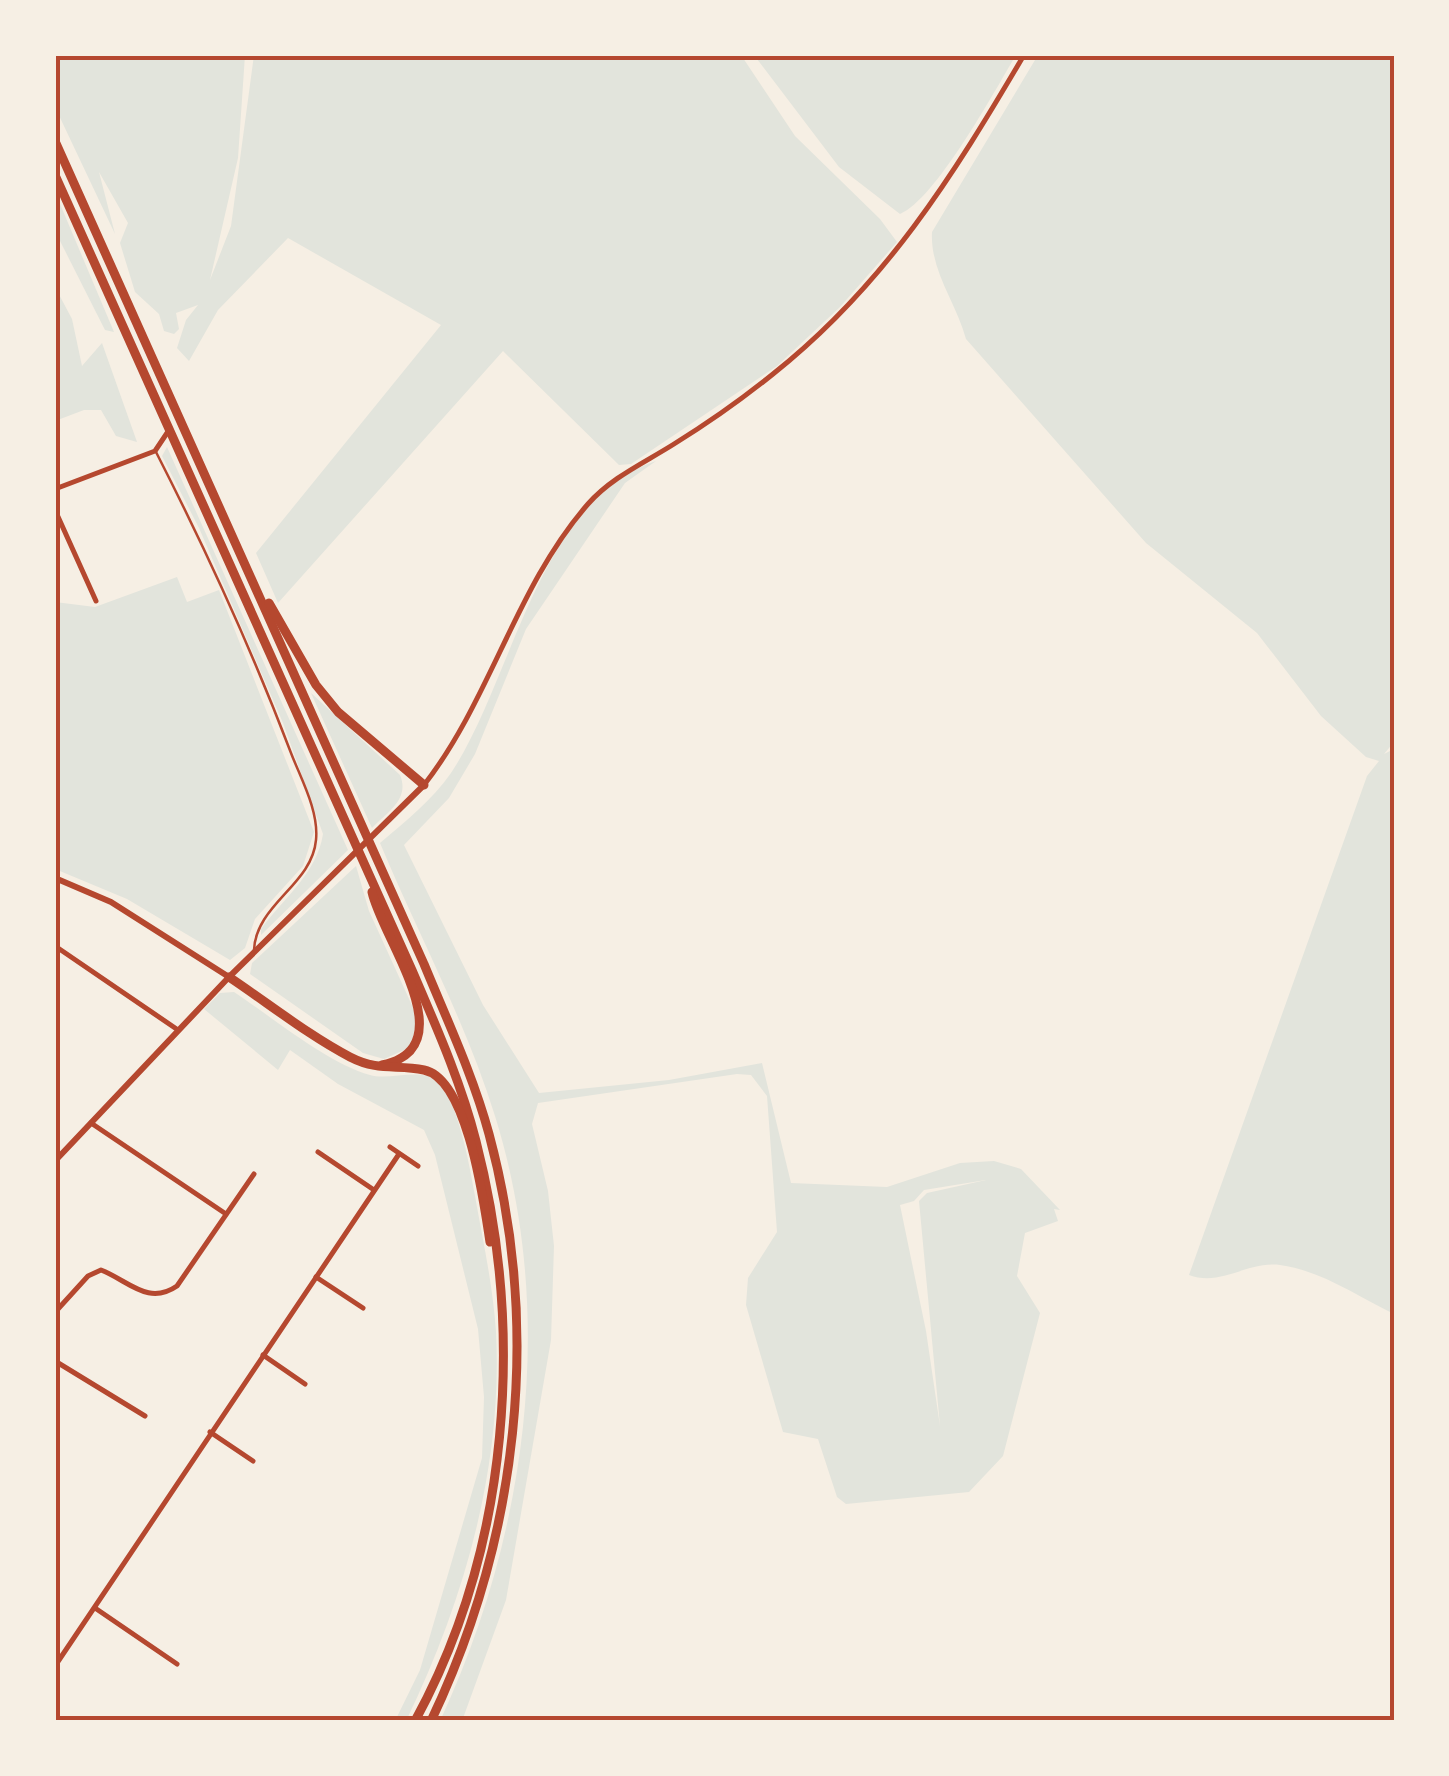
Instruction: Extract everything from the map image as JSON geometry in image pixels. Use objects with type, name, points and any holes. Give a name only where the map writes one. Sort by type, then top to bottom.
[{"type":"highway","points":[[55,142],[252,574],[466,1062],[489,1134],[506,1212],[518,1339],[509,1468],[480,1596],[431,1721]]},
{"type":"highway","points":[[55,176],[366,870],[465,1102],[485,1176],[501,1288],[503,1390],[490,1504],[454,1628],[415,1721]]},
{"type":"highway","points":[[252,574],[316,685],[338,712],[424,785]]},
{"type":"highway","points":[[366,870],[374,902],[414,992],[420,1026],[414,1049],[406,1057],[376,1066]]},
{"type":"highway","points":[[229,977],[350,1057],[376,1066],[424,1070],[452,1090],[467,1136],[501,1288]]},
{"type":"street","points":[[55,1161],[229,977],[399,814],[424,785],[452,750],[554,551],[589,504],[628,470],[675,444],[773,374],[830,323],[912,236],[1024,55]]},
{"type":"street","points":[[55,489],[155,450],[170,430]]},
{"type":"street","points":[[55,510],[96,601]]},
{"type":"street","points":[[55,878],[111,902],[229,977]]},
{"type":"street","points":[[55,946],[178,1030]]},
{"type":"street","points":[[92,1122],[226,1214]]},
{"type":"street","points":[[390,1147],[418,1166]]},
{"type":"street","points":[[318,1152],[374,1190]]},
{"type":"street","points":[[55,1666],[400,1154]]},
{"type":"street","points":[[55,1320],[56,1305],[88,1276],[101,1270],[144,1293],[165,1294],[177,1286],[254,1174]]},
{"type":"street","points":[[316,1278],[363,1308]]},
{"type":"street","points":[[262,1355],[305,1384]]},
{"type":"street","points":[[55,1361],[146,1416]]},
{"type":"street","points":[[210,1432],[252,1461]]},
{"type":"street","points":[[95,1608],[176,1664]]},
{"type":"lane","points":[[155,450],[226,597],[282,729],[316,827],[311,862],[262,919],[255,934],[254,952]]},
{"type":"shaded area","points":[[55,55],[245,55],[238,158],[210,280],[231,226],[254,55],[741,55],[795,136],[880,219],[897,242],[840,307],[777,366],[631,464],[619,465],[503,351],[278,603],[256,553],[441,325],[288,238],[218,310],[189,361],[177,348],[186,320],[198,305],[176,313],[179,329],[174,334],[164,331],[159,314],[135,292],[120,243],[128,223],[99,172],[115,234],[55,107]]},
{"type":"shaded area","points":[[754,55],[1016,55],[947,167],[900,214],[839,167]]},
{"type":"shaded area","points":[[1038,55],[1394,55],[1394,742],[1384,754],[1394,749],[1394,1314],[1324,1278],[1280,1265],[1212,1278],[1189,1275],[1367,776],[1379,761],[1366,757],[1321,716],[1257,633],[1146,543],[966,339],[939,273],[932,232]]},
{"type":"shaded area","points":[[55,192],[114,332],[105,330],[55,231]]},
{"type":"shaded area","points":[[55,287],[72,319],[82,366],[102,343],[137,442],[116,436],[101,410],[84,410],[55,421]]},
{"type":"shaded area","points":[[167,447],[348,850],[261,935],[261,929],[307,873],[323,834],[283,723],[199,528],[162,456]]},
{"type":"shaded area","points":[[656,461],[625,483],[526,629],[475,754],[449,798],[404,845],[483,1005],[539,1093],[669,1080],[762,1063],[791,1183],[887,1187],[960,1163],[994,1161],[1021,1169],[1060,1210],[1054,1209],[1058,1221],[1025,1233],[1017,1276],[1040,1313],[1003,1456],[969,1492],[846,1504],[837,1497],[818,1439],[783,1432],[746,1305],[748,1278],[777,1232],[767,1096],[751,1075],[538,1103],[532,1124],[548,1191],[554,1246],[551,1340],[506,1600],[462,1721],[440,1721],[494,1576],[512,1500],[528,1346],[525,1268],[514,1191],[495,1116],[456,1012],[380,843],[427,801],[451,773],[473,734],[532,597],[556,552],[583,513],[616,482]],"holes":[[[986,1180],[927,1193],[919,1201],[940,1426],[926,1331],[900,1205],[914,1201],[924,1190]]]},
{"type":"shaded area","points":[[177,577],[187,602],[219,590],[314,832],[303,866],[255,919],[245,948],[230,960],[127,899],[55,869],[55,602],[95,607]]},
{"type":"shaded area","points":[[311,693],[400,775],[400,798],[372,828]]},
{"type":"shaded area","points":[[356,866],[369,911],[415,1012],[417,1028],[411,1047],[384,1059],[363,1053],[250,974],[252,963]]},
{"type":"shaded area","points":[[234,992],[318,1050],[353,1069],[378,1076],[422,1075],[437,1081],[451,1103],[466,1152],[495,1315],[497,1383],[493,1433],[486,1483],[462,1581],[406,1721],[395,1721],[420,1670],[482,1458],[484,1397],[478,1329],[435,1155],[424,1130],[338,1084],[290,1050],[278,1070],[204,1009],[220,993]]}]
